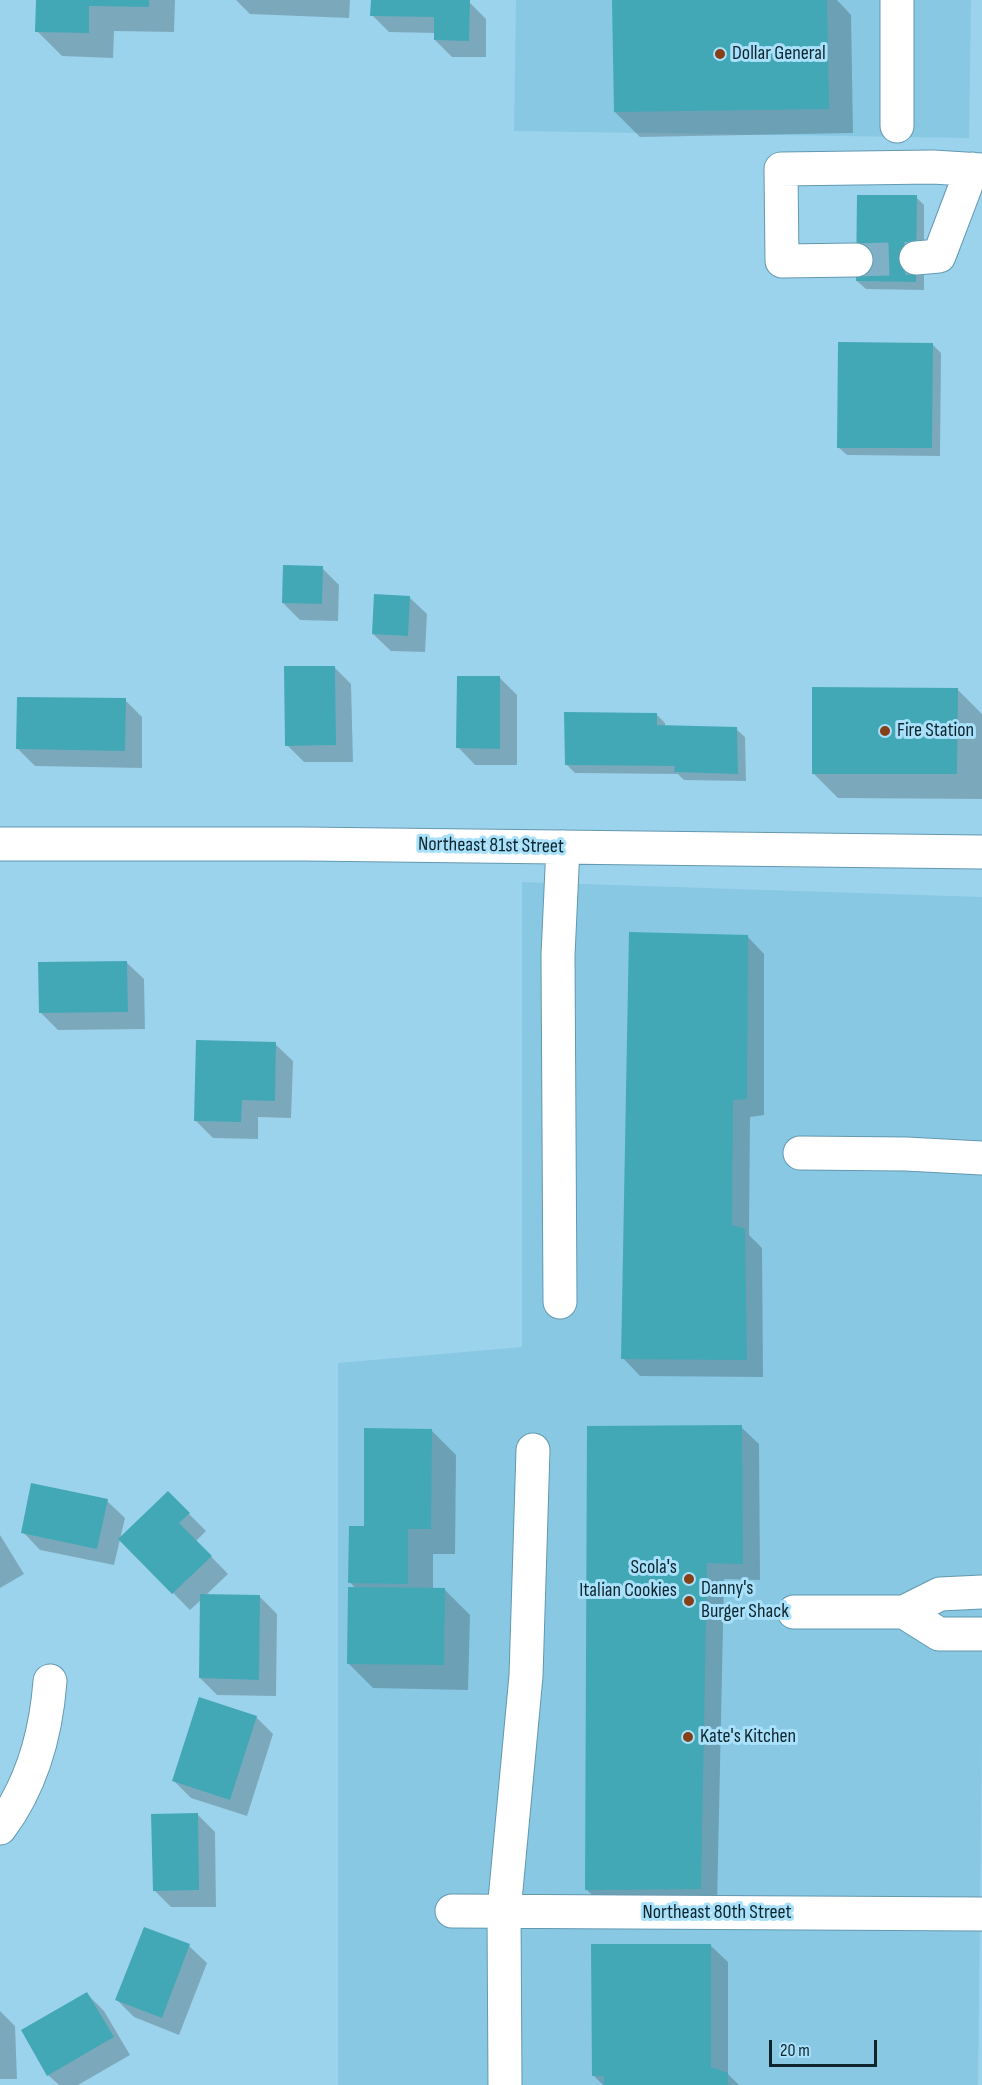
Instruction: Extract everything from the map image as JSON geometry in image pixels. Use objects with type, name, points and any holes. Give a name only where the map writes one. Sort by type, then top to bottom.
[{"type":"street","points":[[897,0],[897,126]]},
{"type":"street","points":[[856,260],[782,261],[781,169],[933,167],[977,170],[939,256],[916,258]]},
{"type":"street","name":"Northeast 81st Street","points":[[0,844],[982,852]]},
{"type":"street","points":[[560,1302],[558,955],[563,847]]},
{"type":"street","points":[[800,1154],[906,1154],[982,1158]]},
{"type":"street","points":[[505,2085],[504,1911],[526,1676],[533,1450]]},
{"type":"street","points":[[794,1612],[904,1612],[940,1594],[982,1592]]},
{"type":"street","points":[[904,1612],[939,1634],[982,1634]]},
{"type":"street","points":[[0,1828],[23,1790],[35,1764],[45,1726],[50,1682]]},
{"type":"street","name":"Northeast 80th Street","points":[[452,1911],[982,1914]]},
{"type":"shaded area","points":[[516,0],[971,0],[969,138],[514,131]]},
{"type":"shaded area","points":[[522,882],[982,897],[982,1738],[978,2085],[338,2085],[338,1363],[522,1347]]},
{"type":"building","points":[[36,0],[149,0],[149,7],[89,6],[89,33],[35,32]]},
{"type":"building","points":[[371,0],[470,0],[469,41],[434,40],[434,17],[370,16]]},
{"type":"building","name":"Dollar General","points":[[612,0],[827,0],[829,109],[614,112]]},
{"type":"building","points":[[857,195],[917,195],[916,282],[856,281]]},
{"type":"building","points":[[838,342],[933,343],[932,448],[837,448]]},
{"type":"building","points":[[283,565],[323,566],[322,604],[282,603]]},
{"type":"building","points":[[374,594],[410,596],[408,636],[372,634]]},
{"type":"building","points":[[284,666],[335,666],[336,745],[285,746]]},
{"type":"building","points":[[457,676],[500,676],[500,749],[456,748]]},
{"type":"building","name":"Fire Station","points":[[812,687],[958,688],[957,774],[812,774]]},
{"type":"building","points":[[17,697],[126,698],[125,751],[16,749]]},
{"type":"building","points":[[564,712],[657,713],[657,725],[737,727],[738,774],[674,772],[675,766],[565,765]]},
{"type":"building","points":[[629,932],[748,935],[747,1099],[733,1100],[732,1225],[745,1229],[747,1360],[621,1359]]},
{"type":"building","points":[[127,961],[128,1012],[39,1013],[38,962]]},
{"type":"building","points":[[196,1040],[276,1042],[275,1101],[242,1100],[241,1122],[194,1121]]},
{"type":"building","points":[[742,1425],[743,1564],[707,1563],[701,1889],[585,1890],[587,1426]]},
{"type":"building","points":[[364,1428],[432,1429],[431,1529],[408,1529],[408,1584],[348,1583],[349,1526],[364,1526]]},
{"type":"building","points":[[31,1483],[108,1499],[97,1549],[21,1533]]},
{"type":"building","points":[[168,1491],[190,1513],[179,1523],[212,1556],[172,1594],[118,1539]]},
{"type":"building","points":[[348,1587],[445,1588],[444,1665],[347,1664]]},
{"type":"building","points":[[200,1594],[260,1595],[259,1680],[199,1678]]},
{"type":"building","points":[[199,1697],[257,1716],[230,1800],[172,1781]]},
{"type":"building","points":[[198,1813],[199,1890],[153,1891],[151,1814]]},
{"type":"building","points":[[144,1927],[190,1944],[162,2018],[115,2000]]},
{"type":"building","points":[[591,1944],[711,1944],[711,2067],[728,2073],[728,2085],[604,2085],[604,2076],[592,2076]]},
{"type":"building","points":[[87,1992],[114,2037],[47,2076],[21,2030]]},
{"type":"tunnel","points":[[856,260],[916,258]]},
{"type":"place","name":"Dollar General","points":[[720,54]]},
{"type":"place","name":"Fire Station","points":[[885,731]]},
{"type":"place","name":"Scola's Italian Cookies","points":[[689,1579]]},
{"type":"place","name":"Danny's Burger Shack","points":[[689,1601]]},
{"type":"place","name":"Kate's Kitchen","points":[[688,1737]]}]
